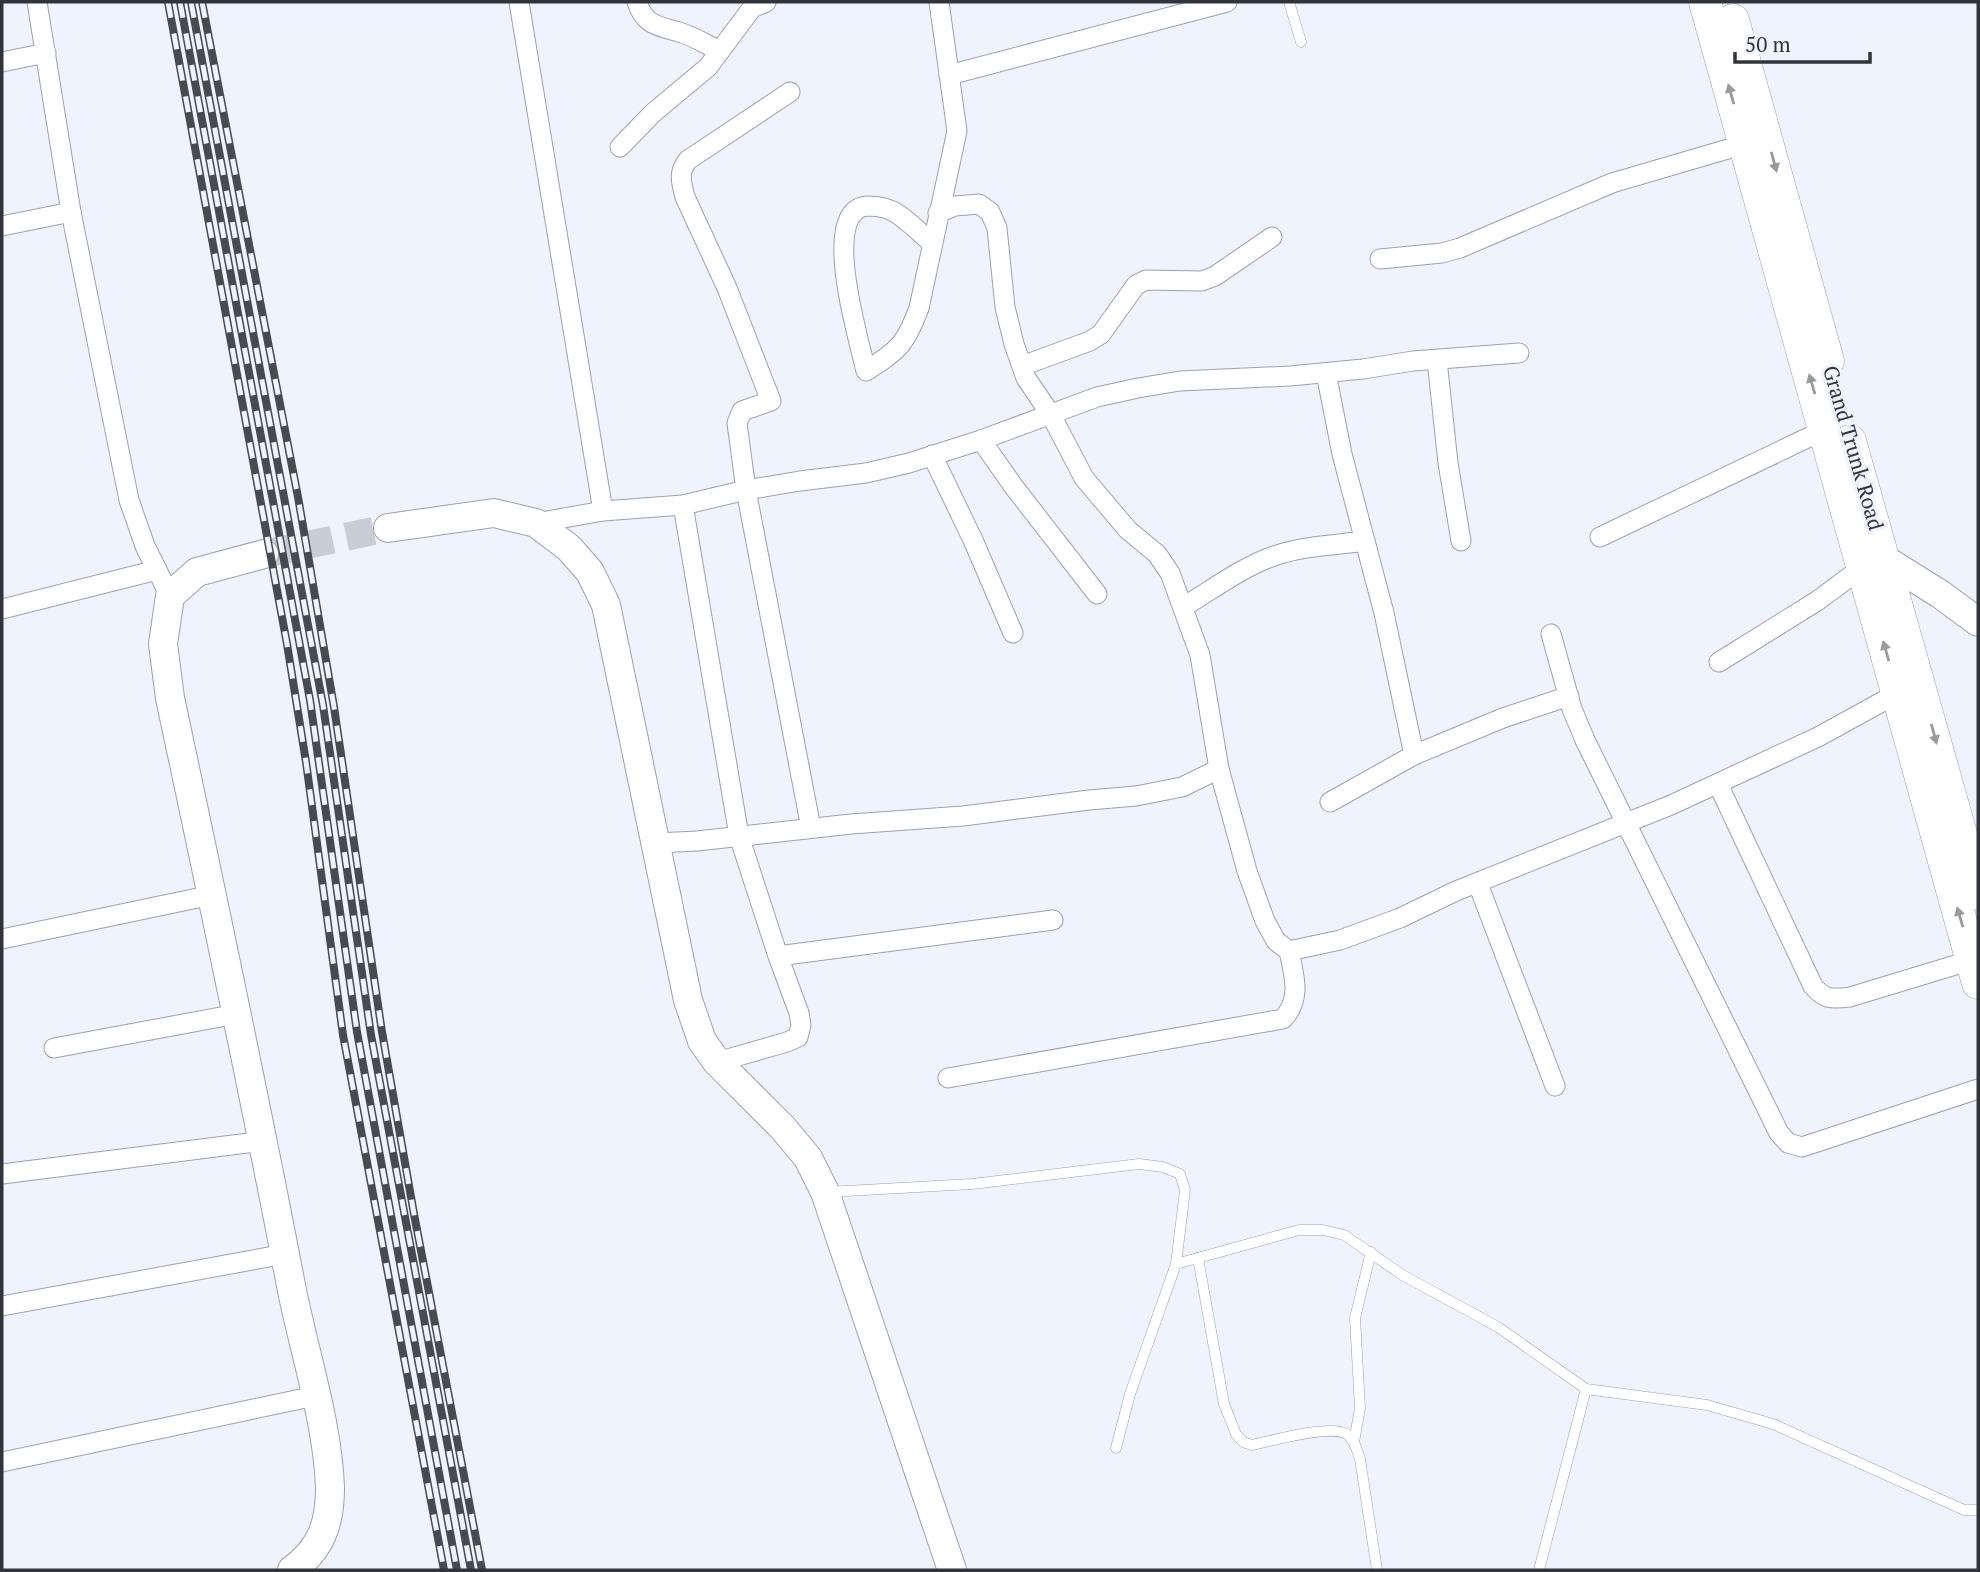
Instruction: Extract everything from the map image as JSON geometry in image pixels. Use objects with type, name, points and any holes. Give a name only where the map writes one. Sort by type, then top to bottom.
[{"type":"main road","points":[[1706,2],[1825,429],[1873,563],[1898,693],[1975,972]]},
{"type":"main road","name":"Grand Trunk Road","points":[[1728,2],[1873,563],[1978,894]]},
{"type":"street","points":[[37,2],[71,212],[129,500],[145,547],[170,596],[163,644],[166,671],[325,1438],[330,1490],[324,1536],[302,1567]]},
{"type":"street","points":[[519,2],[603,511]]},
{"type":"street","points":[[637,2],[642,16],[650,24],[681,32],[720,51]]},
{"type":"street","points":[[620,147],[653,113],[708,66],[752,8],[766,2]]},
{"type":"street","points":[[932,243],[898,214],[882,207],[864,206],[846,221],[842,251],[866,371],[894,353],[909,334],[919,308],[957,131],[939,2]]},
{"type":"street","points":[[949,75],[1227,2]]},
{"type":"street","points":[[2,62],[46,53]]},
{"type":"street","points":[[790,92],[688,160],[681,168],[681,183],[727,288],[771,401],[742,411],[737,423],[746,491],[811,828]]},
{"type":"street","points":[[1380,259],[1442,253],[1460,248],[1612,183],[1745,144]]},
{"type":"street","points":[[938,213],[955,206],[979,204],[990,212],[997,228],[1005,307],[1014,345],[1026,378],[1051,415],[1090,486],[1128,530],[1157,554],[1170,573],[1200,655],[1219,769],[1247,871],[1265,921],[1276,941],[1289,951],[1296,989],[1292,1009],[1283,1019],[948,1078]]},
{"type":"street","points":[[2,226],[71,212]]},
{"type":"street","points":[[1022,366],[1090,341],[1101,334],[1136,285],[1146,280],[1202,281],[1272,237]]},
{"type":"street","points":[[388,528],[494,513],[536,523],[603,511],[683,505],[800,481],[866,473],[981,440],[1097,397],[1180,381],[1326,373],[1519,353]]},
{"type":"street","points":[[1437,360],[1448,463],[1461,541]]},
{"type":"street","points":[[1326,373],[1344,465],[1384,613],[1414,754]]},
{"type":"street","points":[[1600,537],[1825,429]]},
{"type":"street","points":[[981,440],[1014,488],[1097,594]]},
{"type":"street","points":[[932,455],[973,540],[1013,633]]},
{"type":"street","points":[[683,505],[739,836],[801,1025],[798,1037],[717,1062]]},
{"type":"street","points":[[536,523],[569,548],[590,572],[606,605],[688,1000],[702,1041],[717,1062],[783,1128],[808,1158],[825,1192],[953,1570]]},
{"type":"street","points":[[1183,607],[1273,556],[1366,541]]},
{"type":"street","points":[[170,596],[197,572],[264,554]]},
{"type":"street","points":[[1718,662],[1818,601],[1873,563],[1940,594],[1978,622]]},
{"type":"street","points":[[2,609],[157,570]]},
{"type":"street","points":[[1551,634],[1585,740],[1779,1133],[1788,1143],[1802,1147],[1978,1089]]},
{"type":"street","points":[[1289,951],[1340,940],[1400,918],[1456,891],[1671,805],[1818,737],[1898,693]]},
{"type":"street","points":[[1330,802],[1414,754],[1503,718],[1569,696]]},
{"type":"street","points":[[656,843],[962,816],[1136,796],[1182,787],[1219,769]]},
{"type":"street","points":[[1718,784],[1813,986],[1822,997],[1850,997],[1975,972]]},
{"type":"street","points":[[1478,884],[1555,1086]]},
{"type":"street","points":[[2,939],[212,895]]},
{"type":"street","points":[[778,956],[1053,920]]},
{"type":"street","points":[[54,1048],[237,1014]]},
{"type":"street","points":[[2,1174],[264,1141]]},
{"type":"street","points":[[2,1306],[285,1254]]},
{"type":"street","points":[[2,1462],[315,1396]]},
{"type":"lane","points":[[1289,2],[1301,41]]},
{"type":"lane","points":[[825,1192],[972,1184],[1139,1164],[1163,1167],[1180,1174],[1185,1190],[1176,1264],[1130,1394],[1116,1448]]},
{"type":"lane","points":[[1176,1264],[1299,1230],[1323,1230],[1344,1235],[1404,1276],[1498,1327],[1586,1389],[1707,1405],[1773,1424],[1964,1510],[1978,1510]]},
{"type":"lane","points":[[1354,1442],[1360,1408],[1355,1318],[1371,1252]]},
{"type":"lane","points":[[1198,1258],[1224,1404],[1236,1434],[1252,1445],[1337,1430],[1347,1434],[1354,1442],[1360,1459],[1377,1570]]},
{"type":"lane","points":[[1539,1570],[1586,1389]]},
{"type":"tunnel","points":[[264,554],[388,528]]},
{"type":"railway","points":[[168,2],[287,644],[343,1035],[444,1570]]},
{"type":"railway","points":[[180,2],[310,700],[357,1032],[457,1570]]},
{"type":"railway","points":[[191,2],[323,705],[371,1035],[471,1570]]},
{"type":"railway","points":[[202,2],[298,497],[334,707],[382,1032],[482,1570]]}]
